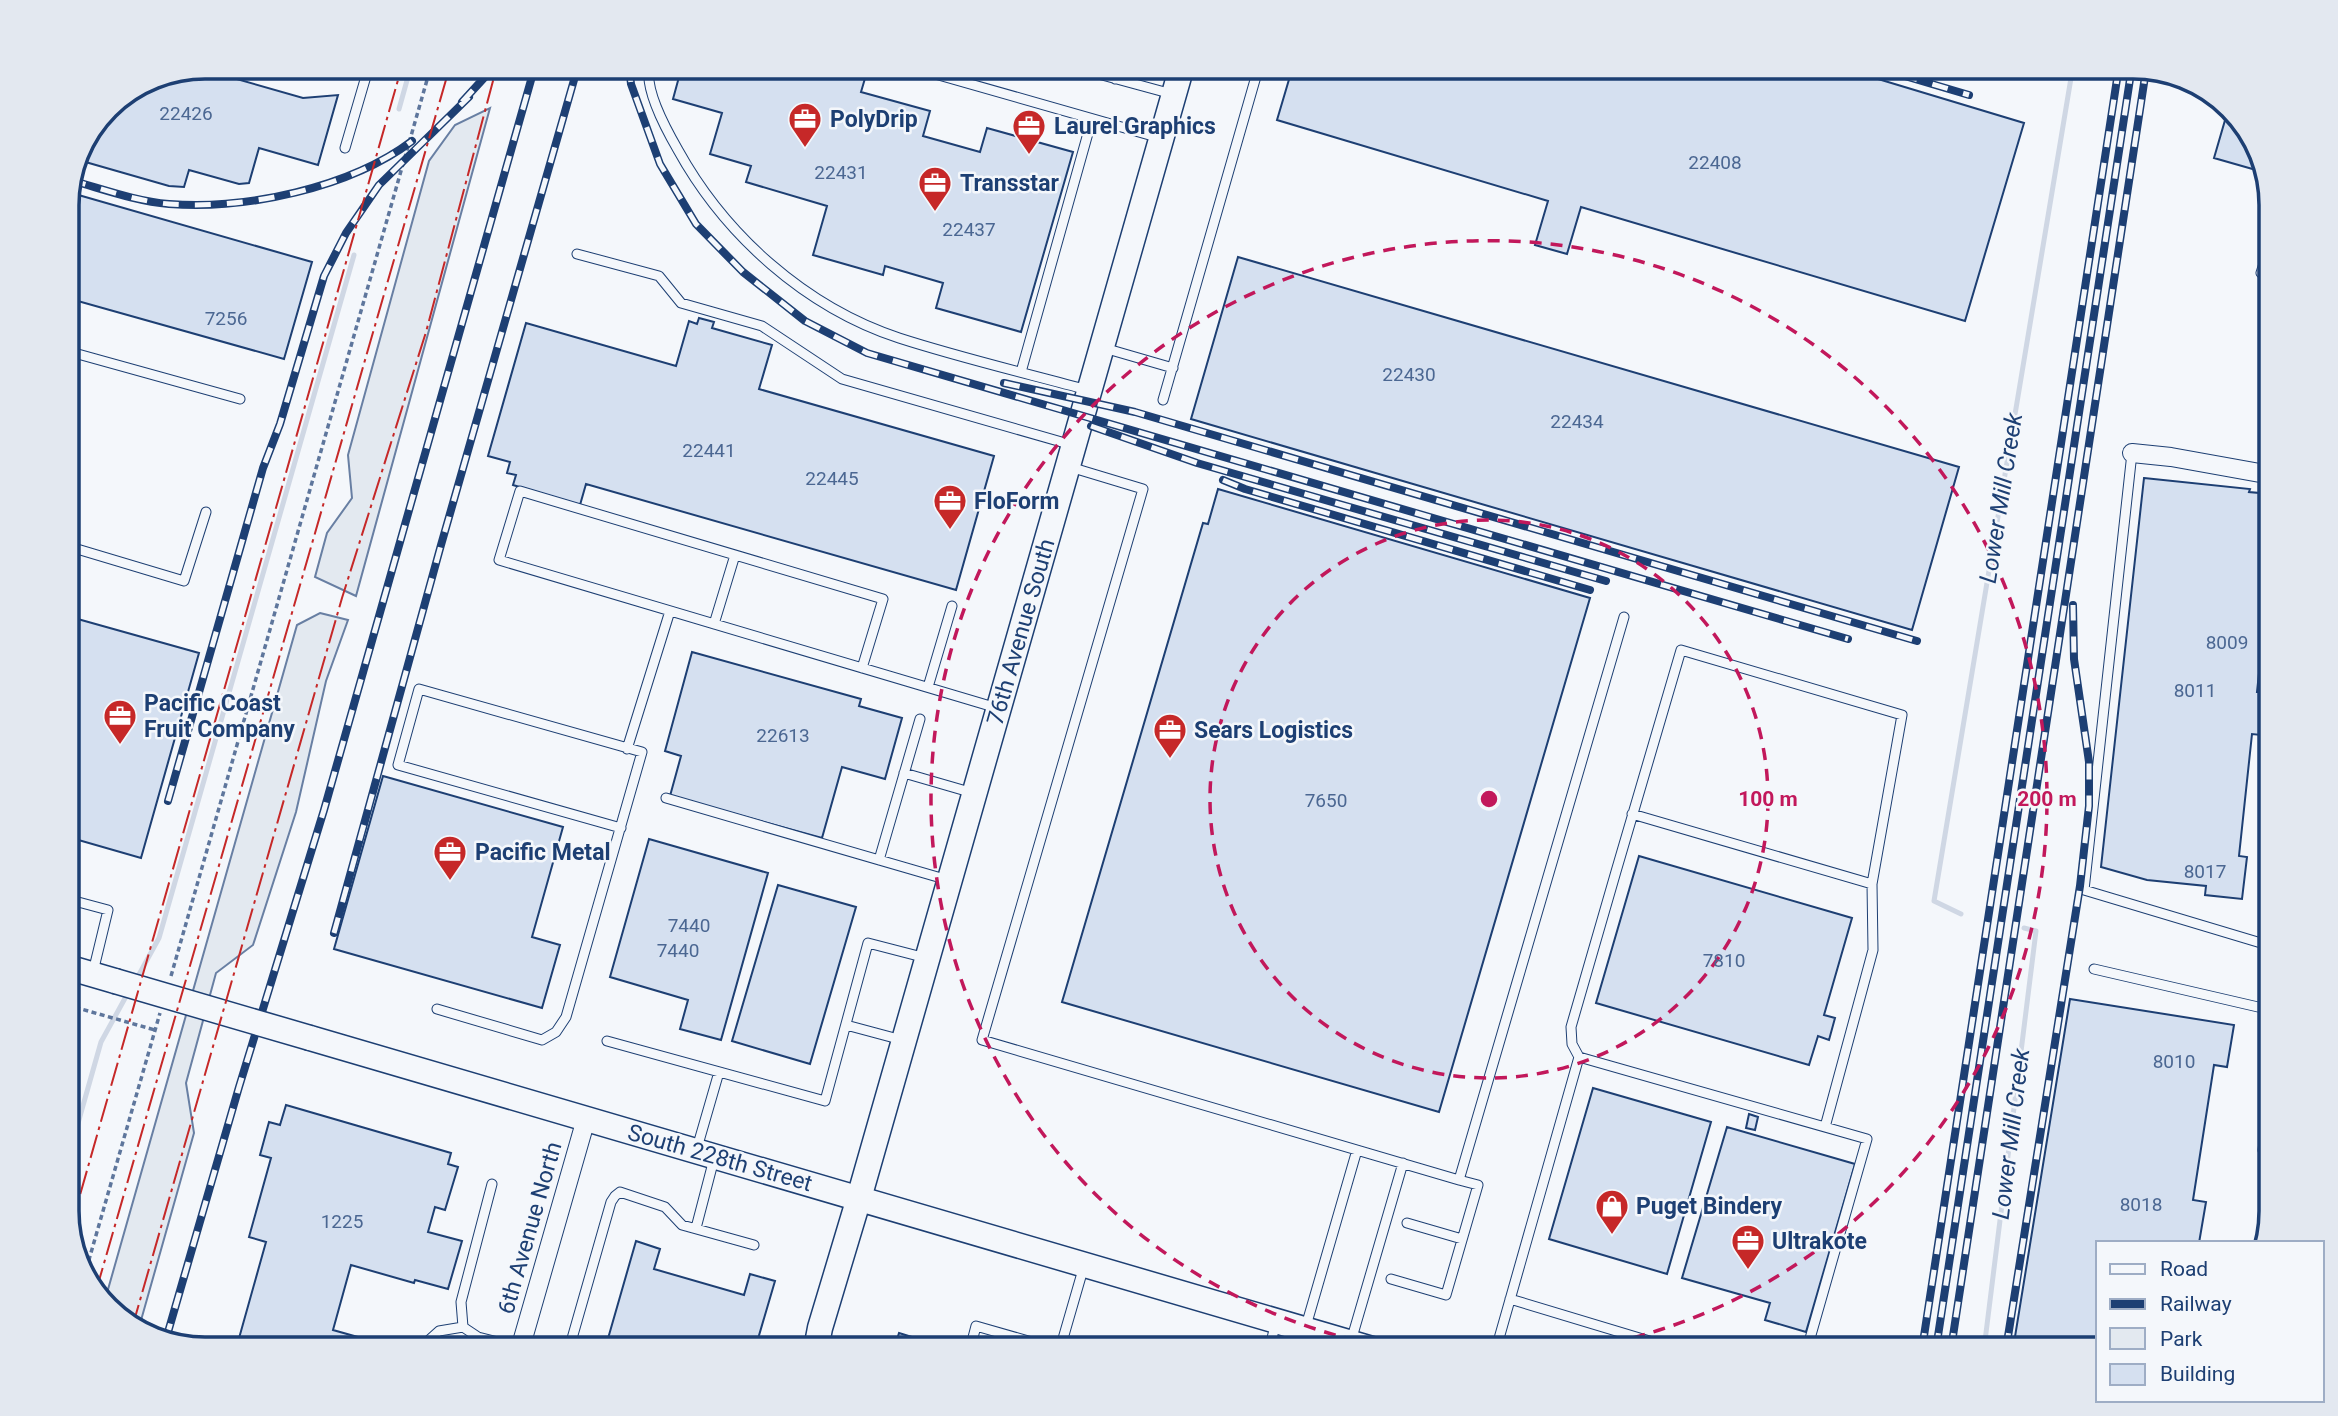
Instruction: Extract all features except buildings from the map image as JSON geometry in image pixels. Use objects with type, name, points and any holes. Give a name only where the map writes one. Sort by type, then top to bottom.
[{"type":"street","name":"76th Avenue South","points":[[818,1337],[1178,79]]},
{"type":"street","points":[[2132,453],[2259,473]]},
{"type":"street","name":"South 228th Street","points":[[79,971],[1330,1337]]},
{"type":"street","name":"6th Avenue North","points":[[524,1337],[586,1119]]},
{"type":"lane","points":[[345,148],[365,79]]},
{"type":"lane","points":[[649,79],[653,96],[671,138],[694,181],[733,227],[805,292],[897,337],[1090,390]]},
{"type":"lane","points":[[952,79],[1162,138]]},
{"type":"lane","points":[[1115,79],[1174,95]]},
{"type":"lane","points":[[1163,400],[1255,79]]},
{"type":"lane","points":[[1021,372],[1092,119]]},
{"type":"lane","points":[[577,254],[659,276],[681,303],[762,326],[842,379],[1071,456],[1143,489],[982,1040],[1478,1185],[1446,1295],[1391,1279]]},
{"type":"lane","points":[[1102,348],[1172,368]]},
{"type":"lane","points":[[79,355],[240,399]]},
{"type":"lane","points":[[2132,453],[2084,890],[2259,942]]},
{"type":"lane","points":[[862,668],[883,599],[520,491],[499,559],[670,611],[862,668],[928,687],[999,709]]},
{"type":"lane","points":[[79,550],[184,581],[206,512]]},
{"type":"lane","points":[[714,624],[735,555]]},
{"type":"lane","points":[[928,687],[952,606]]},
{"type":"lane","points":[[627,749],[670,611]]},
{"type":"lane","points":[[1459,1180],[1624,617]]},
{"type":"lane","points":[[1499,1337],[1579,1057],[1572,1044],[1571,1027],[1681,650],[1902,715],[1872,884],[1873,950],[1825,1127]]},
{"type":"lane","points":[[437,1009],[542,1040],[556,1032],[566,1017],[621,828],[642,752],[419,690],[398,765],[621,828]]},
{"type":"lane","points":[[879,860],[920,719]]},
{"type":"lane","points":[[904,773],[975,793]]},
{"type":"lane","points":[[666,798],[950,880]]},
{"type":"lane","points":[[1633,814],[1872,884]]},
{"type":"lane","points":[[79,902],[108,910],[104,978]]},
{"type":"lane","points":[[607,1041],[825,1101],[868,943],[928,958]]},
{"type":"lane","points":[[2094,969],[2259,1007]]},
{"type":"lane","points":[[846,1025],[904,1041]]},
{"type":"lane","points":[[1579,1057],[1867,1139],[1810,1337]]},
{"type":"lane","points":[[696,1228],[719,1072]]},
{"type":"lane","points":[[1305,1330],[1357,1150]]},
{"type":"lane","points":[[1364,1337],[1403,1163]]},
{"type":"lane","points":[[463,1327],[461,1302],[492,1184]]},
{"type":"lane","points":[[573,1337],[615,1196],[620,1192],[665,1207],[682,1224],[754,1245]]},
{"type":"lane","points":[[1407,1223],[1462,1239]]},
{"type":"lane","points":[[1062,1337],[1085,1265]]},
{"type":"lane","points":[[1510,1299],[1636,1337]]},
{"type":"lane","points":[[1272,1337],[1277,1321]]},
{"type":"lane","points":[[973,1337],[976,1326],[1015,1337]]},
{"type":"lane","points":[[432,1337],[439,1331],[463,1327],[477,1337]]},
{"type":"path","points":[[170,978],[427,79]]},
{"type":"path","points":[[89,1260],[163,1004]]},
{"type":"path","points":[[79,1008],[155,1030]]},
{"type":"green space","points":[[490,108],[356,596],[315,577],[327,533],[352,498],[348,455],[429,161],[455,125]]},
{"type":"green space","points":[[320,613],[348,620],[326,681],[296,812],[253,945],[216,973],[186,1083],[194,1133],[141,1320],[122,1306],[108,1291],[297,625]]},
{"type":"waterway","points":[[399,109],[407,79]]},
{"type":"waterway","name":"Lower Mill Creek","points":[[1961,914],[1934,901],[2071,79]]},
{"type":"waterway","points":[[136,980],[159,938],[354,255]]},
{"type":"waterway","name":"Lower Mill Creek","points":[[1985,1337],[2036,931],[2024,928]]},
{"type":"waterway","points":[[79,1120],[101,1042],[129,991]]},
{"type":"railway","points":[[462,102],[483,79]]},
{"type":"railway","points":[[168,1332],[239,1087],[324,810],[531,79]]},
{"type":"railway","points":[[334,933],[574,79]]},
{"type":"railway","points":[[630,79],[660,164],[696,224],[743,272],[805,321],[867,353],[1848,639]]},
{"type":"railway","points":[[1915,79],[1969,95]]},
{"type":"railway","points":[[1924,1337],[2117,79]]},
{"type":"railway","points":[[1938,1337],[2130,79]]},
{"type":"railway","points":[[1953,1337],[2145,80]]},
{"type":"railway","points":[[168,801],[263,468],[280,424],[324,276],[346,233],[379,185],[469,97]]},
{"type":"railway","points":[[81,183],[169,204],[199,205],[263,199],[296,192],[359,172],[412,141]]},
{"type":"railway","points":[[1004,383],[1135,412],[1917,641]]},
{"type":"railway","points":[[1091,426],[1197,463],[1606,581]]},
{"type":"railway","points":[[1223,480],[1245,489],[1590,590]]},
{"type":"railway","points":[[2008,1337],[2080,886],[2089,806],[2089,762],[2074,659],[2073,605]]},
{"type":"power","points":[[79,1198],[398,79]]},
{"type":"power","points":[[99,1280],[446,79]]},
{"type":"power","points":[[136,1316],[342,598],[426,332],[494,79]]},
{"type":"place","name":"PolyDrip","points":[[805,149]]},
{"type":"place","name":"Laurel Graphics","points":[[1029,156]]},
{"type":"place","name":"Transstar","points":[[935,213]]},
{"type":"place","name":"FloForm","points":[[950,531]]},
{"type":"place","name":"Pacific Coast Fruit Company","points":[[120,746]]},
{"type":"place","name":"Sears Logistics","points":[[1170,760]]},
{"type":"place","name":"Pacific Metal","points":[[450,882]]},
{"type":"place","name":"Puget Bindery","points":[[1612,1236]]},
{"type":"place","name":"Ultrakote","points":[[1748,1271]]}]
